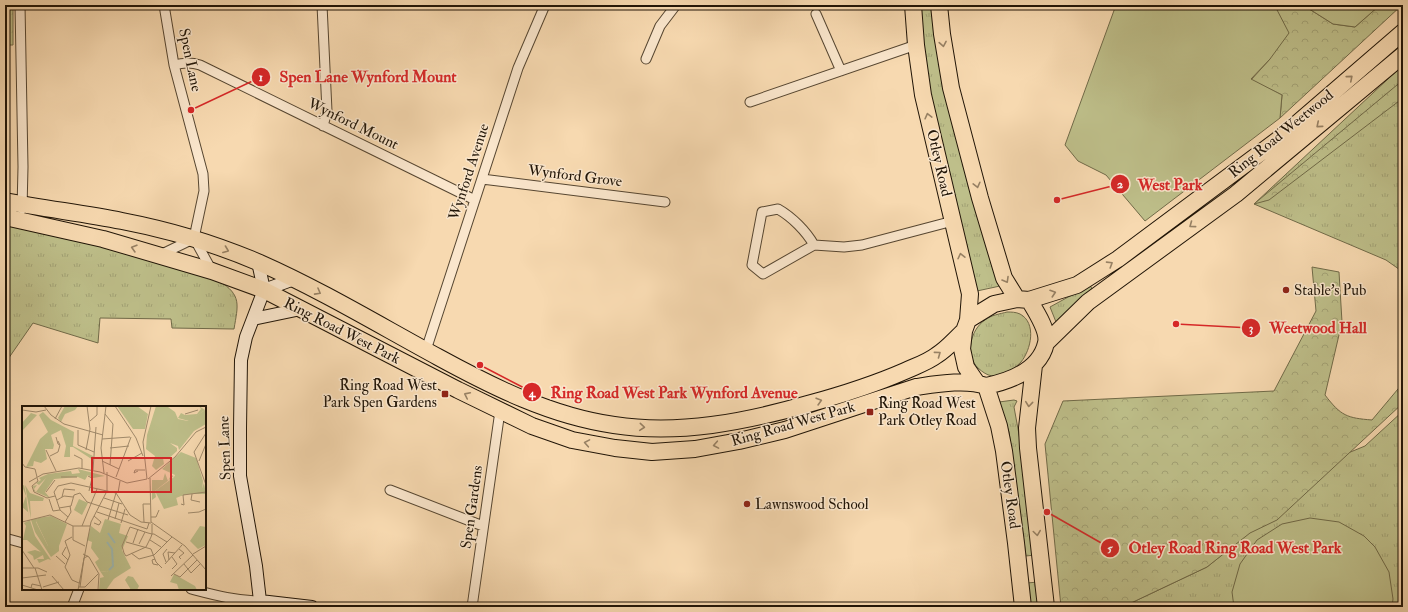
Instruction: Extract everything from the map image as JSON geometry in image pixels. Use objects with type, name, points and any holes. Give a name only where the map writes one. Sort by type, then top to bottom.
[{"type":"highway","name":"Otley Road","points":[[913,5],[916,45],[923,95],[970,294],[966,326]]},
{"type":"highway","name":"Otley Road","points":[[939,5],[951,88],[978,190],[1004,278],[1023,299]]},
{"type":"highway","name":"Ring Road Weetwood","points":[[1023,299],[1077,285],[1118,259],[1279,139],[1403,32]]},
{"type":"highway","name":"Ring Road Weetwood","points":[[1047,342],[1088,302],[1236,194],[1403,55]]},
{"type":"highway","name":"Ring Road West Park","points":[[5,201],[22,212],[103,239],[212,271],[264,290],[532,426],[572,440],[614,448],[652,452],[695,449],[786,430],[916,387],[937,384],[981,384]]},
{"type":"highway","name":"Ring Road West Park","points":[[5,217],[22,212],[123,221],[194,238],[258,262],[294,279],[467,372],[540,406],[575,417],[614,425],[652,428],[695,428],[735,422],[782,412],[876,384],[938,355],[966,326]]},
{"type":"highway","points":[[1023,299],[1042,320],[1047,342],[1034,365],[1003,383],[981,384],[966,367],[962,349],[966,326],[994,304],[1023,299]]},
{"type":"highway","name":"Otley Road","points":[[1034,365],[1027,428],[1046,607]]},
{"type":"highway","name":"Otley Road","points":[[981,384],[999,426],[1004,451],[1023,607]]},
{"type":"street","points":[[20,5],[22,212]]},
{"type":"street","name":"Spen Lane","points":[[164,5],[174,65],[203,174],[204,191],[194,238]]},
{"type":"street","points":[[322,5],[328,111],[323,126]]},
{"type":"street","name":"Wynford Avenue","points":[[426,350],[518,68],[545,5]]},
{"type":"street","points":[[646,59],[660,26],[676,5]]},
{"type":"street","points":[[816,14],[841,71]]},
{"type":"street","points":[[750,102],[916,45]]},
{"type":"street","name":"Wynford Mount","points":[[174,65],[184,62],[192,62],[200,65],[475,200]]},
{"type":"street","name":"Wynford Grove","points":[[482,179],[665,202]]},
{"type":"street","points":[[814,245],[810,237],[786,214],[778,209],[762,212],[752,265],[763,274],[814,245],[844,247],[862,245],[953,220]]},
{"type":"street","points":[[160,255],[194,238],[212,271]]},
{"type":"street","points":[[258,262],[264,290],[294,279]]},
{"type":"street","name":"Spen Lane","points":[[259,604],[256,566],[240,476],[241,360],[246,337],[264,290]]},
{"type":"street","points":[[253,319],[301,309]]},
{"type":"street","name":"Spen Gardens","points":[[472,607],[500,411]]},
{"type":"street","points":[[390,490],[483,526]]},
{"type":"street","points":[[5,538],[22,543]]},
{"type":"street","points":[[72,607],[79,590]]},
{"type":"street","points":[[195,590],[228,599],[259,604],[312,607]]},
{"type":"green space","points":[[5,5],[13,5],[13,45],[6,45],[5,41]]},
{"type":"green space","points":[[918,5],[933,5],[1000,286],[977,291],[925,71]]},
{"type":"green space","points":[[1116,5],[1277,5],[1275,6],[1289,33],[1270,59],[1251,79],[1282,95],[1280,118],[1145,221],[1106,175],[1078,161],[1065,145]]},
{"type":"green space","points":[[1303,5],[1333,24],[1355,27],[1380,5],[1402,5],[1280,118],[1282,95],[1251,80],[1270,59],[1275,6]]},
{"type":"green space","points":[[1303,5],[1380,5],[1355,27],[1333,24]]},
{"type":"green space","points":[[1403,65],[1403,272],[1386,260],[1254,204]]},
{"type":"green space","points":[[1403,80],[1403,98],[1269,200],[1254,204]]},
{"type":"green space","points":[[5,225],[103,247],[219,281],[232,291],[237,301],[237,313],[234,329],[172,328],[171,319],[100,318],[98,343],[33,323],[6,362]]},
{"type":"green space","points":[[1312,267],[1339,272],[1342,322],[1325,395],[1340,412],[1345,415],[1372,420],[1403,383],[1403,403],[1277,520],[1250,533],[1207,567],[1131,603],[1133,607],[1061,607],[1045,444],[1063,401],[1274,391],[1316,311]]},
{"type":"green space","points":[[1090,285],[1093,291],[1056,322],[1050,307]]},
{"type":"green space","points":[[1007,312],[1018,313],[1025,318],[1029,324],[1031,337],[1030,344],[1025,357],[1016,367],[1002,375],[991,376],[978,368],[974,363],[971,343],[980,324],[990,317]]},
{"type":"green space","points":[[1017,401],[1014,407],[1020,440],[1035,555],[1026,556],[1009,432],[999,402]]},
{"type":"green space","points":[[1403,411],[1403,607],[1133,607],[1131,603],[1207,567],[1348,453],[1365,446]]},
{"type":"green space","points":[[1310,518],[1339,522],[1364,536],[1375,547],[1389,572],[1393,599],[1392,607],[1234,607],[1232,592],[1240,564],[1257,540],[1282,524]]},
{"type":"green space","points":[[1038,582],[1040,607],[1029,607],[1027,583]]},
{"type":"place","name":"Spen Lane Wynford Mount","points":[[191,110]]},
{"type":"place","name":"West Park","points":[[1057,200]]},
{"type":"place","name":"Stable's Pub","points":[[1286,290]]},
{"type":"place","name":"Weetwood Hall","points":[[1176,324]]},
{"type":"place","name":"Ring Road West Park Wynford Avenue","points":[[480,365]]},
{"type":"place","name":"Ring Road West Park Spen Gardens","points":[[445,394]]},
{"type":"place","name":"Ring Road West Park Otley Road","points":[[870,412]]},
{"type":"place","name":"Lawnswood School","points":[[747,504]]},
{"type":"place","name":"Otley Road Ring Road West Park","points":[[1047,512]]}]
